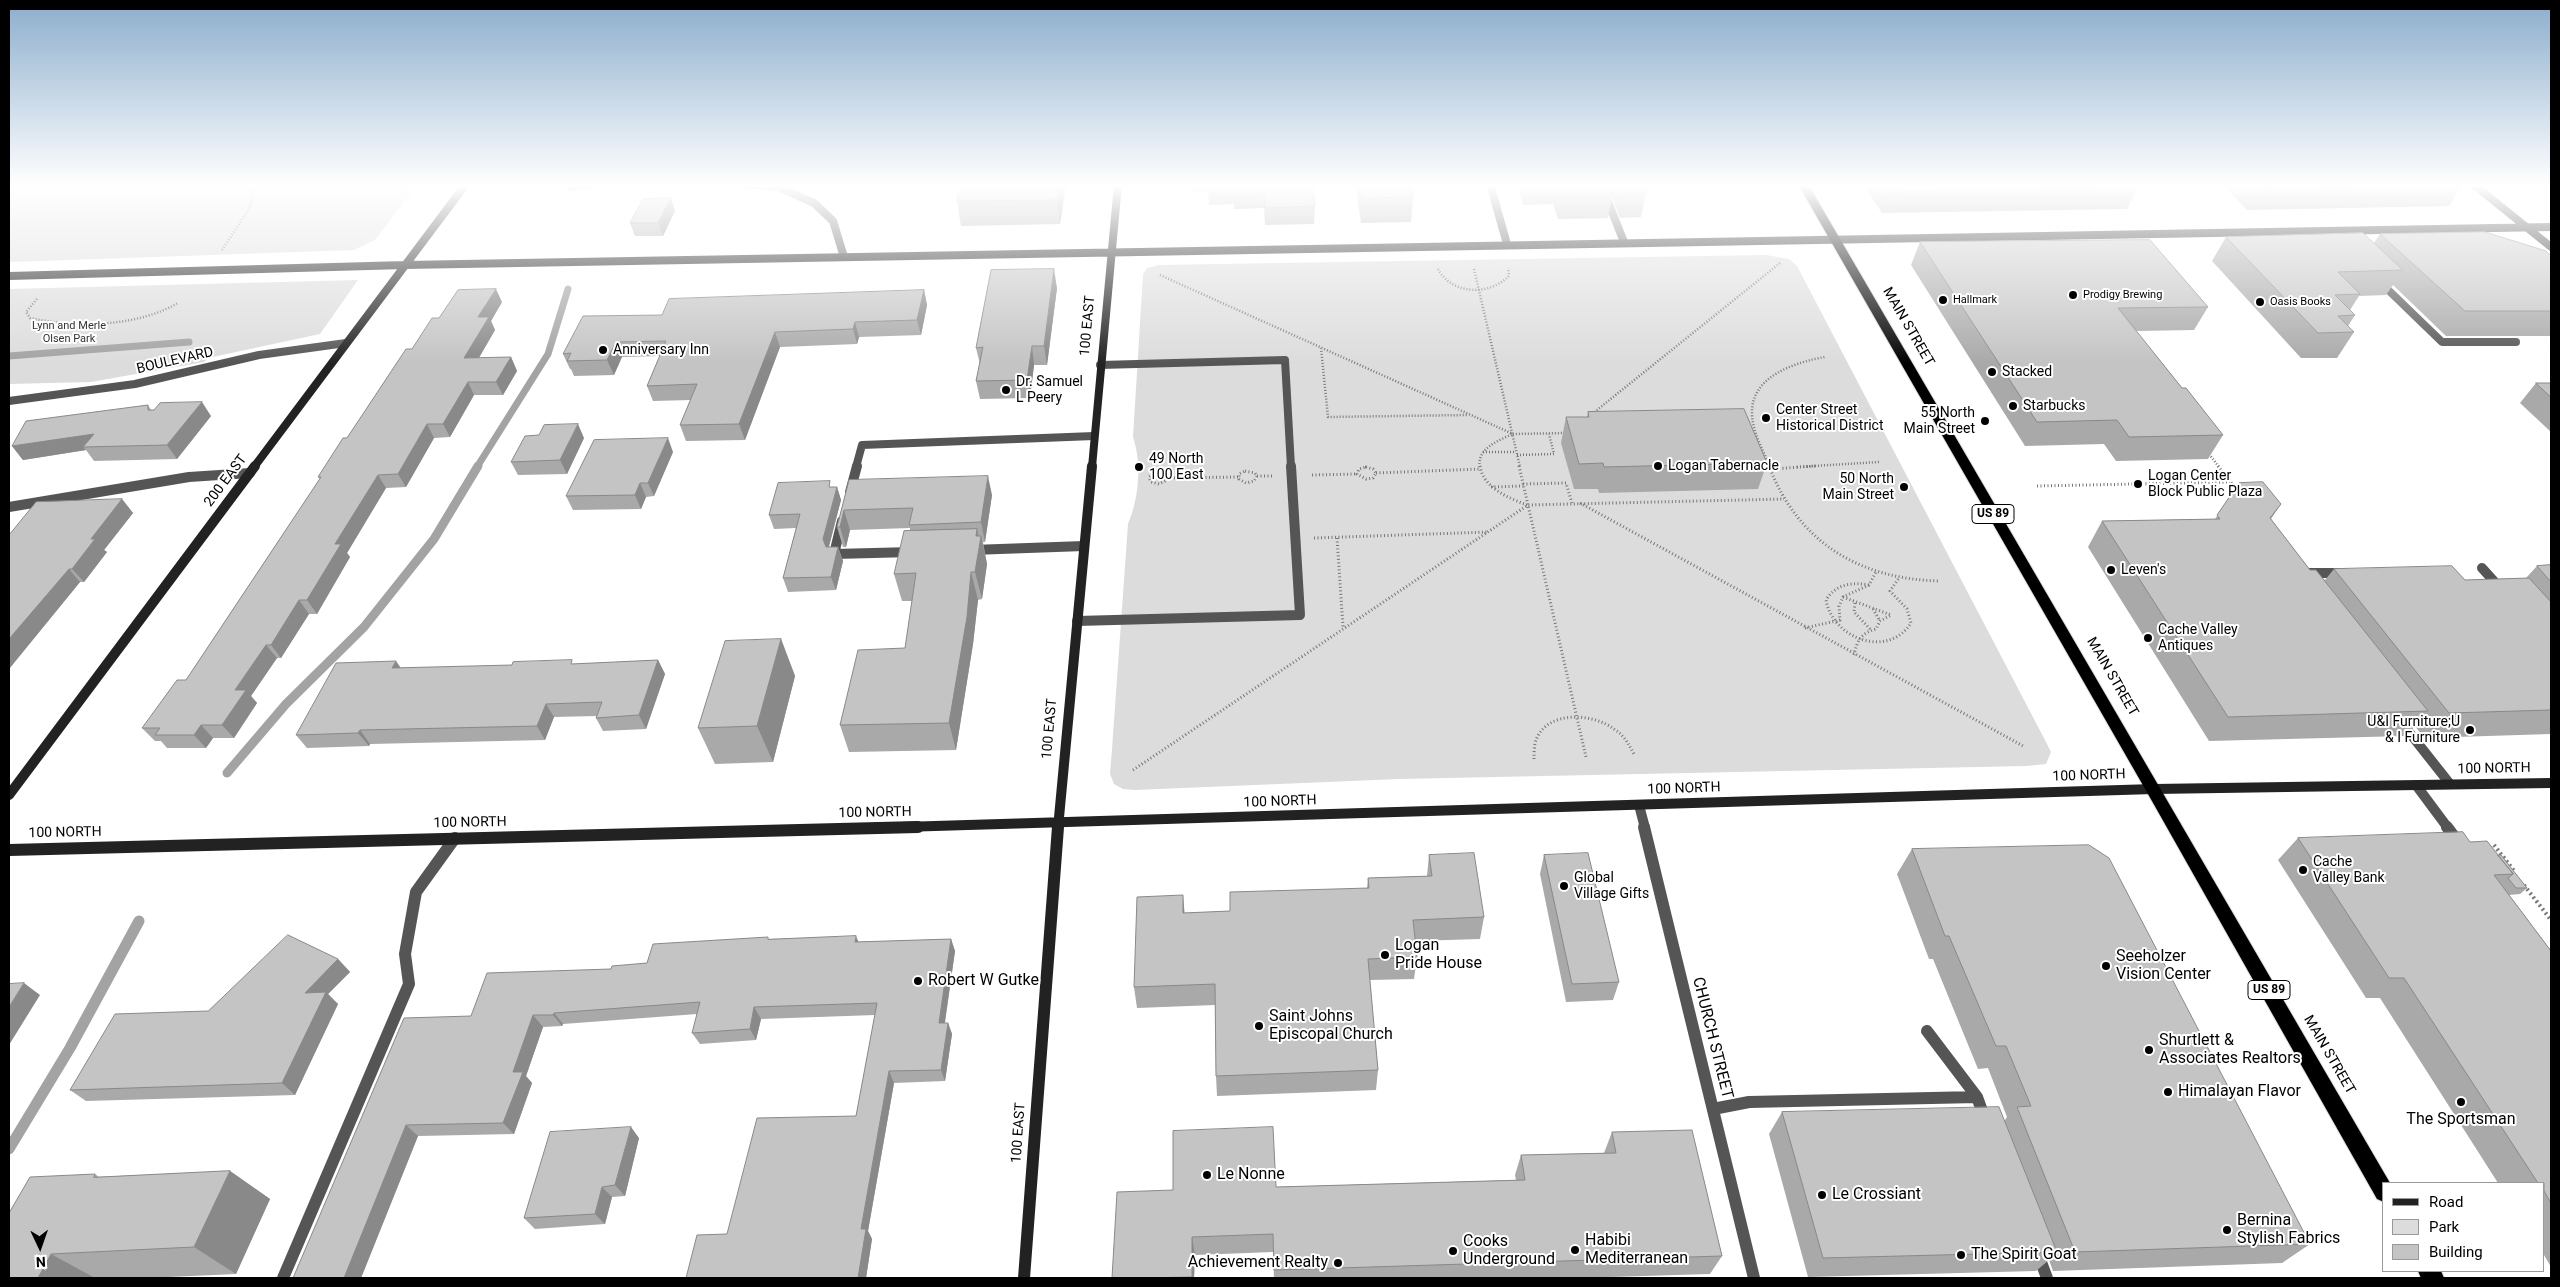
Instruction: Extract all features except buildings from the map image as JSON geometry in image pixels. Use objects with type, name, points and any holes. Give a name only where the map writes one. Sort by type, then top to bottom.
[{"type":"highway","name":"MAIN STREET","points":[[1837,244],[2154,789],[2382,1188]]},
{"type":"street","name":"200 EAST","points":[[9,795],[421,244]]},
{"type":"street","points":[[840,244],[844,257]]},
{"type":"street","name":"100 EAST","points":[[1024,1278],[1059,824],[1112,244]]},
{"type":"street","points":[[9,276],[405,265],[1505,244]]},
{"type":"street","points":[[2373,275],[2442,342],[2516,342]]},
{"type":"street","name":"BOULEVARD","points":[[9,400],[135,384],[259,355],[346,343]]},
{"type":"street","points":[[1077,621],[1300,615],[1286,360],[1100,365]]},
{"type":"street","points":[[924,551],[834,554],[862,444],[1094,436]]},
{"type":"street","points":[[9,507],[189,478],[250,473]]},
{"type":"street","points":[[963,550],[1084,546]]},
{"type":"street","points":[[2482,568],[2507,596]]},
{"type":"street","points":[[2293,578],[2297,574],[2354,572]]},
{"type":"street","points":[[2394,713],[2450,784]]},
{"type":"street","name":"100 NORTH","points":[[9,850],[1059,824],[2154,789],[2551,783]]},
{"type":"street","points":[[2416,785],[2467,853]]},
{"type":"street","name":"CHURCH STREET","points":[[1639,805],[1754,1278]]},
{"type":"street","points":[[283,1278],[409,984],[405,954],[416,892],[455,838]]},
{"type":"street","points":[[1927,1031],[1977,1097],[1991,1133]]},
{"type":"street","points":[[1713,1109],[1749,1102],[1977,1097]]},
{"type":"street","points":[[2033,1241],[2047,1278]]},
{"type":"path","points":[[222,250],[226,244]]},
{"type":"path","points":[[1592,415],[1780,263]]},
{"type":"path","points":[[1438,269],[1441,276],[1451,283],[1478,289],[1496,286],[1505,281],[1509,276],[1508,268]]},
{"type":"path","points":[[1474,269],[1586,757]]},
{"type":"path","points":[[1160,275],[1513,434],[1569,433]]},
{"type":"path","points":[[37,299],[26,312],[30,318],[44,321],[134,320],[153,316],[178,303]]},
{"type":"path","points":[[1321,348],[1328,417],[1468,415]]},
{"type":"path","points":[[1825,357],[1790,366],[1774,374],[1762,385],[1750,409],[1756,430],[1784,499],[1802,526],[1838,552],[1876,572],[1899,578],[1939,581]]},
{"type":"path","points":[[1746,431],[1756,430]]},
{"type":"path","points":[[1513,434],[1495,442],[1483,452],[1479,461],[1480,469],[1491,487],[1507,498],[1528,505],[1784,499]]},
{"type":"path","points":[[1483,452],[1554,454],[1549,434]]},
{"type":"path","points":[[2206,450],[2243,497]]},
{"type":"path","points":[[1772,469],[1879,462]]},
{"type":"path","points":[[1376,473],[1373,478],[1366,479],[1360,478],[1357,473],[1360,469],[1366,467],[1376,473],[1480,469]]},
{"type":"path","points":[[1167,478],[1163,473],[1156,472],[1150,475],[1148,480],[1158,484],[1167,478],[1238,477],[1242,481],[1249,482],[1254,481],[1257,476],[1249,470],[1242,472],[1238,477]]},
{"type":"path","points":[[2037,486],[2231,482]]},
{"type":"path","points":[[1491,487],[1566,484],[1572,504]]},
{"type":"path","points":[[1580,503],[2024,747]]},
{"type":"path","points":[[1134,770],[1528,505]]},
{"type":"path","points":[[1310,538],[1488,532]]},
{"type":"path","points":[[1337,538],[1343,628]]},
{"type":"path","points":[[1805,628],[1840,620],[1842,617],[1839,606],[1842,597],[1869,585],[1876,572]]},
{"type":"path","points":[[1869,585],[1845,585],[1829,594],[1826,607],[1833,622],[1843,631],[1858,638],[1882,642],[1898,638],[1907,632],[1911,620],[1908,609],[1890,591],[1899,578]]},
{"type":"path","points":[[1842,597],[1873,609],[1883,610],[1891,615],[1880,621],[1878,627],[1858,638],[1854,655]]},
{"type":"path","points":[[1855,603],[1854,612],[1871,630]]},
{"type":"path","points":[[1873,609],[1880,621]]},
{"type":"path","points":[[1534,759],[1534,744],[1544,727],[1560,719],[1576,717],[1592,719],[1614,728],[1630,743],[1635,756]]},
{"type":"path","points":[[2494,845],[2517,875]]},
{"type":"path","points":[[2522,882],[2551,920]]},
{"type":"green space","points":[[9,244],[366,244],[354,250],[9,261]]},
{"type":"green space","points":[[1766,255],[1789,259],[1797,266],[2051,752],[2046,764],[2026,766],[1399,779],[1135,790],[1123,789],[1114,784],[1110,774],[1128,524],[1135,503],[1138,481],[1138,458],[1133,437],[1143,274],[1147,268],[1159,265]]},
{"type":"green space","name":"Lynn and Merle Olsen Park","points":[[358,280],[320,334],[208,358],[204,362],[91,382],[9,384],[9,289]]},
{"type":"waterway","points":[[477,467],[548,354],[568,289]]},
{"type":"waterway","points":[[9,356],[189,342]]},
{"type":"waterway","points":[[227,773],[286,704],[364,627],[434,539],[478,466]]},
{"type":"waterway","points":[[9,1149],[70,1048],[139,921]]},
{"type":"place","name":"Prodigy Brewing","points":[[2073,295]]},
{"type":"place","name":"Hallmark","points":[[1943,300]]},
{"type":"place","name":"Oasis Books","points":[[2260,302]]},
{"type":"place","name":"Anniversary Inn","points":[[603,350]]},
{"type":"place","name":"Stacked","points":[[1992,372]]},
{"type":"place","name":"Dr. Samuel L Peery","points":[[1006,390]]},
{"type":"place","name":"Starbucks","points":[[2013,406]]},
{"type":"place","name":"Center Street Historical District","points":[[1766,418]]},
{"type":"place","name":"55 North Main Street","points":[[1985,421]]},
{"type":"place","name":"Logan Tabernacle","points":[[1658,466]]},
{"type":"place","name":"49 North 100 East","points":[[1139,467]]},
{"type":"place","name":"Logan Center Block Public Plaza","points":[[2138,484]]},
{"type":"place","name":"50 North Main Street","points":[[1904,487]]},
{"type":"place","name":"Leven's","points":[[2111,570]]},
{"type":"place","name":"Cache Valley Antiques","points":[[2148,638]]},
{"type":"place","name":"U&I Furniture;U & I Furniture","points":[[2470,730]]},
{"type":"place","name":"Cache Valley Bank","points":[[2303,870]]},
{"type":"place","name":"Global Village Gifts","points":[[1564,886]]},
{"type":"place","name":"Logan Pride House","points":[[1385,955]]},
{"type":"place","name":"Seeholzer Vision Center","points":[[2106,966]]},
{"type":"place","name":"Robert W Gutke","points":[[918,981]]},
{"type":"place","name":"Saint Johns Episcopal Church","points":[[1259,1026]]},
{"type":"place","name":"Shurtlett & Associates Realtors","points":[[2149,1050]]},
{"type":"place","name":"Himalayan Flavor","points":[[2168,1092]]},
{"type":"place","name":"The Sportsman","points":[[2461,1102]]},
{"type":"place","name":"Le Nonne","points":[[1207,1175]]},
{"type":"place","name":"Le Crossiant","points":[[1822,1195]]},
{"type":"place","name":"Bernina Stylish Fabrics","points":[[2227,1230]]},
{"type":"place","name":"Habibi Mediterranean","points":[[1575,1250]]},
{"type":"place","name":"Cooks Underground","points":[[1453,1251]]},
{"type":"place","name":"The Spirit Goat","points":[[1961,1255]]},
{"type":"place","name":"Achievement Realty","points":[[1338,1263]]}]
